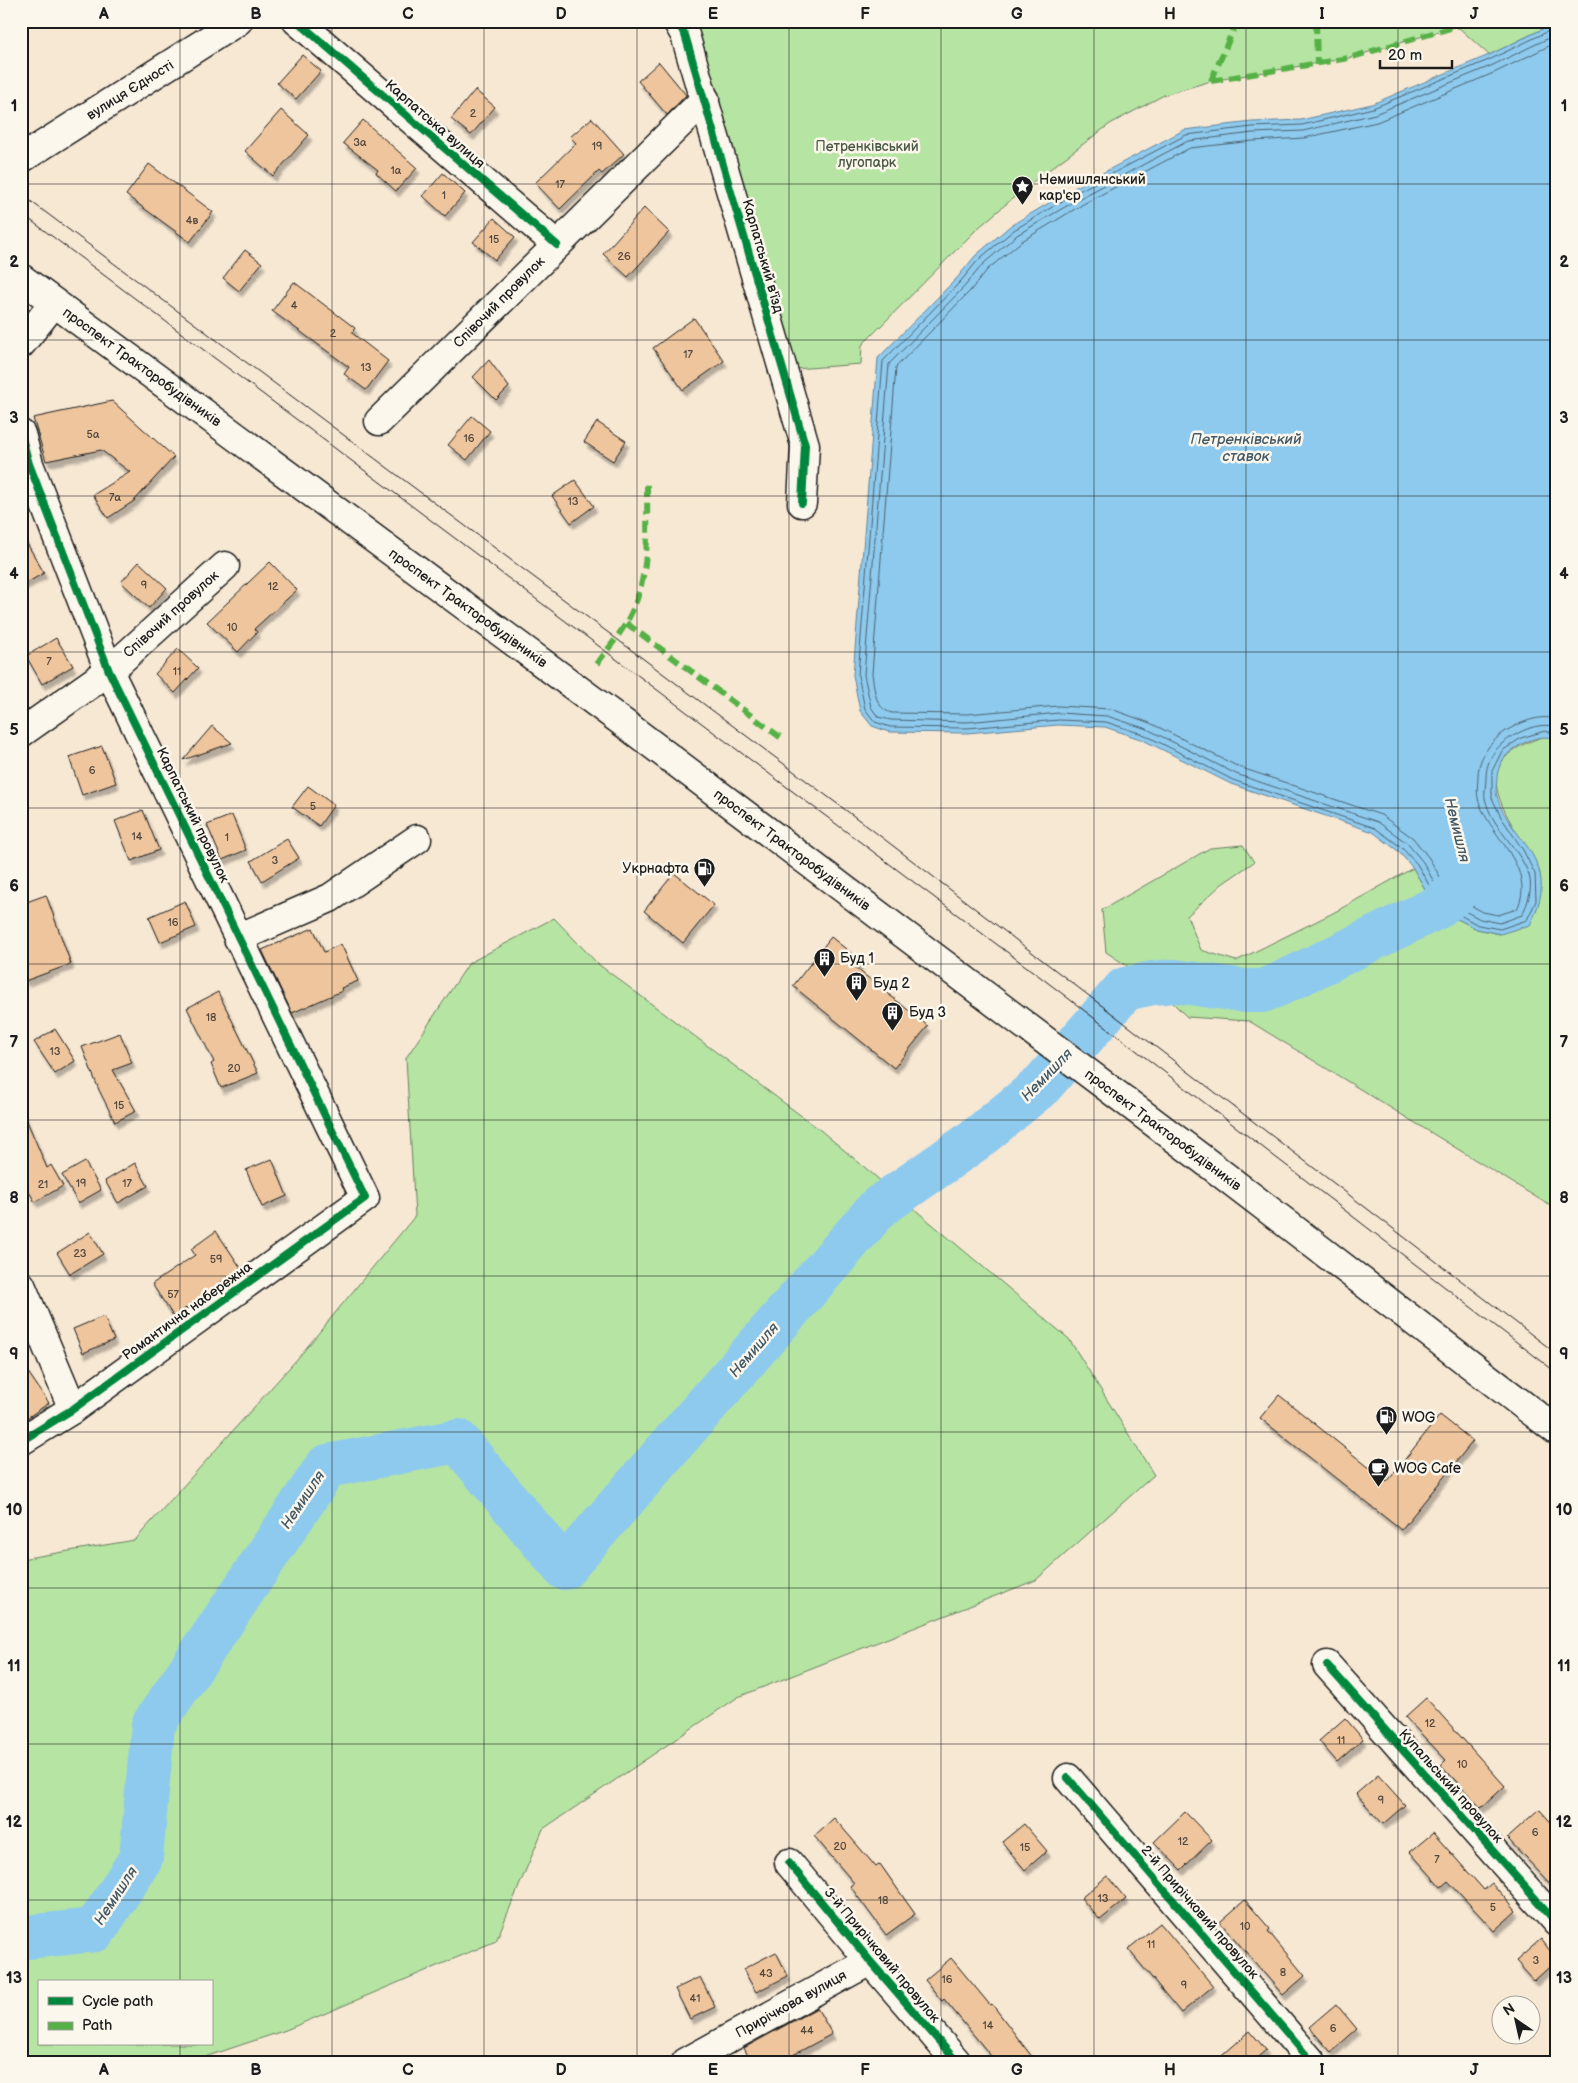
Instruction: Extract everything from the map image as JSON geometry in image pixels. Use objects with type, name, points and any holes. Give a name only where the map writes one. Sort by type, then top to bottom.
[{"type":"street","name":"вулиця Єдності","points":[[21,159],[238,21]]},
{"type":"street","name":"Карпатська вулиця","points":[[297,21],[557,245]]},
{"type":"street","name":"Карпатський в'їзд","points":[[677,21],[685,35],[805,444],[802,503]]},
{"type":"street","name":"Співочий провулок","points":[[379,421],[704,99]]},
{"type":"street","name":"проспект Тракторобудівників","points":[[21,278],[629,727],[1146,1117],[1557,1431]]},
{"type":"street","points":[[21,344],[54,303]]},
{"type":"street","name":"Карпатський провулок","points":[[21,434],[25,467],[109,671],[365,1198]]},
{"type":"street","name":"Співочий провулок","points":[[21,733],[109,671],[225,566]]},
{"type":"street","points":[[238,938],[330,898],[417,839]]},
{"type":"street","name":"Романтична набережна","points":[[21,1441],[73,1409],[365,1198]]},
{"type":"street","points":[[21,1285],[73,1409]]},
{"type":"street","name":"Купальський провулок","points":[[1327,1665],[1557,1923]]},
{"type":"street","name":"2-й Прирічковий провулок","points":[[1068,1778],[1312,2062]]},
{"type":"street","name":"3-й Прирічковий провулок","points":[[789,1864],[870,1962],[957,2062]]},
{"type":"street","name":"Прирічкова вулиця","points":[[686,2062],[870,1962]]},
{"type":"green space","name":"Петренківський лугопарк","points":[[686,21],[1557,22],[1489,55],[1457,26],[1349,58],[1211,81],[1164,95],[1110,124],[1026,187],[977,229],[862,345],[861,364],[795,369]]},
{"type":"green space","points":[[1546,736],[1557,739],[1557,1210],[1249,1021],[1187,1017],[1153,983],[1106,952],[1102,910],[1210,848],[1243,845],[1254,862],[1222,884],[1187,916],[1201,950],[1236,961],[1333,913],[1413,868],[1436,908],[1477,929],[1500,934],[1540,873],[1506,813],[1498,795],[1496,777],[1502,761],[1518,747]]},
{"type":"green space","points":[[554,918],[598,964],[819,1129],[1069,1339],[1154,1475],[1036,1580],[738,1697],[543,1829],[496,1941],[286,2030],[190,2062],[21,2062],[21,1559],[135,1540],[298,1358],[415,1216],[406,1058],[469,963]]},
{"type":"water","name":"Петренківський ставок","points":[[1557,22],[1557,739],[1545,737],[1534,739],[1510,751],[1502,761],[1499,769],[1496,789],[1496,794],[1506,816],[1532,854],[1540,874],[1540,900],[1530,925],[1500,934],[1477,929],[1436,908],[1413,868],[1398,851],[1373,832],[1231,784],[1143,740],[1105,727],[1058,725],[967,733],[889,732],[872,726],[860,711],[853,675],[878,358],[957,278],[975,256],[1010,226],[1076,187],[1184,130],[1252,122],[1301,120],[1372,104],[1489,55]]},
{"type":"building","points":[[302,55],[321,71],[296,99],[277,83]]},
{"type":"building","points":[[659,62],[686,95],[667,115],[638,81]]},
{"type":"building","points":[[475,90],[495,107],[471,135],[451,119]]},
{"type":"building","points":[[281,110],[309,135],[273,176],[245,151]]},
{"type":"building","points":[[592,118],[624,154],[602,174],[599,171],[560,209],[535,183],[576,143],[570,137]]},
{"type":"building","points":[[363,120],[417,168],[396,191],[376,173],[378,170],[343,143]]},
{"type":"building","points":[[149,164],[213,212],[190,242],[126,195]]},
{"type":"building","points":[[443,173],[465,193],[445,216],[423,196]]},
{"type":"building","points":[[644,208],[669,232],[628,277],[603,254]]},
{"type":"building","points":[[494,218],[515,237],[495,260],[473,242]]},
{"type":"building","points":[[245,250],[262,263],[239,291],[223,278]]},
{"type":"building","points":[[294,282],[355,328],[352,333],[388,361],[366,390],[344,374],[349,367],[272,311]]},
{"type":"building","points":[[694,318],[724,361],[683,390],[653,348]]},
{"type":"building","points":[[489,360],[509,387],[496,400],[473,377]]},
{"type":"building","points":[[112,401],[174,457],[134,501],[108,518],[93,495],[130,472],[101,450],[46,461],[33,418]]},
{"type":"building","points":[[472,416],[490,431],[467,460],[448,445]]},
{"type":"building","points":[[597,422],[626,441],[613,461],[584,442]]},
{"type":"building","points":[[575,480],[594,506],[571,523],[552,496]]},
{"type":"building","points":[[21,533],[44,573],[21,586]]},
{"type":"building","points":[[139,562],[167,588],[149,608],[121,582]]},
{"type":"building","points":[[270,562],[297,590],[254,629],[257,632],[238,652],[207,622]]},
{"type":"building","points":[[56,638],[73,666],[42,684],[26,656]]},
{"type":"building","points":[[178,649],[198,668],[175,693],[155,674]]},
{"type":"building","points":[[212,726],[232,743],[183,760]]},
{"type":"building","points":[[102,746],[116,783],[82,795],[69,757]]},
{"type":"building","points":[[308,786],[334,805],[319,826],[292,807]]},
{"type":"building","points":[[143,810],[159,850],[131,861],[115,821]]},
{"type":"building","points":[[232,815],[246,850],[222,860],[207,825]]},
{"type":"building","points":[[287,839],[299,858],[262,881],[251,861]]},
{"type":"building","points":[[674,873],[714,905],[683,943],[644,911]]},
{"type":"building","points":[[46,895],[71,964],[25,981],[21,971],[21,904]]},
{"type":"building","points":[[185,901],[196,927],[160,942],[149,917]]},
{"type":"building","points":[[313,928],[324,952],[341,944],[358,981],[341,988],[342,991],[292,1013],[262,950]]},
{"type":"building","points":[[831,937],[861,961],[856,968],[928,1026],[894,1068],[793,986]]},
{"type":"building","points":[[218,992],[258,1073],[221,1088],[211,1064],[214,1062],[187,1008]]},
{"type":"building","points":[[55,1029],[75,1061],[55,1074],[34,1042]]},
{"type":"building","points":[[120,1033],[132,1063],[113,1070],[136,1111],[115,1122],[99,1090],[82,1047]]},
{"type":"building","points":[[21,1107],[47,1168],[51,1165],[63,1186],[35,1202],[21,1178]]},
{"type":"building","points":[[272,1159],[287,1196],[262,1207],[246,1170]]},
{"type":"building","points":[[85,1162],[101,1190],[78,1203],[62,1175]]},
{"type":"building","points":[[135,1163],[148,1186],[118,1203],[105,1181]]},
{"type":"building","points":[[216,1231],[241,1268],[174,1317],[152,1284],[195,1255],[191,1249]]},
{"type":"building","points":[[90,1232],[103,1254],[70,1274],[57,1253]]},
{"type":"building","points":[[104,1316],[114,1340],[83,1353],[73,1329]]},
{"type":"building","points":[[21,1362],[49,1403],[21,1422]]},
{"type":"building","points":[[1279,1395],[1387,1482],[1440,1415],[1473,1441],[1401,1530],[1260,1418]]},
{"type":"building","points":[[1426,1698],[1505,1786],[1481,1808],[1441,1765],[1446,1760],[1405,1717]]},
{"type":"building","points":[[1345,1718],[1363,1739],[1337,1762],[1319,1741]]},
{"type":"building","points":[[1378,1775],[1405,1805],[1383,1824],[1356,1794]]},
{"type":"building","points":[[1539,1809],[1557,1829],[1557,1891],[1507,1838]]},
{"type":"building","points":[[1185,1812],[1212,1840],[1181,1870],[1154,1842]]},
{"type":"building","points":[[834,1818],[876,1867],[880,1864],[915,1914],[886,1935],[850,1886],[854,1883],[814,1836]]},
{"type":"building","points":[[1024,1824],[1047,1851],[1025,1870],[1002,1842]]},
{"type":"building","points":[[1433,1833],[1484,1890],[1492,1883],[1516,1911],[1494,1931],[1448,1881],[1441,1887],[1410,1852]]},
{"type":"building","points":[[1107,1876],[1126,1899],[1100,1920],[1081,1898]]},
{"type":"building","points":[[1245,1900],[1270,1929],[1268,1931],[1305,1976],[1283,1995],[1220,1922]]},
{"type":"building","points":[[1160,1923],[1213,1986],[1181,2013],[1128,1949]]},
{"type":"building","points":[[1541,1939],[1557,1960],[1534,1981],[1516,1961]]},
{"type":"building","points":[[776,1952],[788,1976],[756,1992],[743,1969]]},
{"type":"building","points":[[951,1958],[990,2005],[992,2004],[1036,2062],[996,2062],[944,1999],[942,2001],[925,1980]]},
{"type":"building","points":[[700,1977],[715,2007],[690,2019],[675,1989]]},
{"type":"building","points":[[1336,2004],[1357,2029],[1331,2052],[1309,2027]]},
{"type":"building","points":[[817,2008],[832,2034],[780,2062],[751,2062],[744,2048]]},
{"type":"building","points":[[1250,2031],[1266,2050],[1252,2062],[1215,2062]]},
{"type":"waterway","name":"Немишля","points":[[21,1935],[27,1937],[95,1930],[141,1858],[153,1725],[327,1466],[458,1441],[564,1568],[879,1207],[975,1140],[1041,1086],[1125,989],[1153,983],[1175,981],[1246,991],[1262,991],[1436,908],[1459,889],[1465,878],[1468,861]]},
{"type":"tram line","points":[[21,194],[871,829],[1557,1354]]},
{"type":"tram line","points":[[21,213],[1047,982],[1557,1373]]},
{"type":"marked path","points":[[1211,81],[1237,21]]},
{"type":"marked path","points":[[1316,21],[1317,65]]},
{"type":"marked path","points":[[1211,81],[1349,58],[1457,26],[1466,21]]},
{"type":"marked path","points":[[597,664],[626,623],[640,590],[646,555],[647,484]]},
{"type":"marked path","points":[[626,623],[784,740]]},
{"type":"cycle path","points":[[297,21],[557,245]]},
{"type":"cycle path","points":[[677,21],[685,35],[805,445],[802,503]]},
{"type":"cycle path","points":[[21,434],[29,464],[109,671],[365,1198],[73,1409],[21,1441]]},
{"type":"cycle path","points":[[1327,1665],[1557,1923]]},
{"type":"cycle path","points":[[1068,1778],[1312,2062]]},
{"type":"cycle path","points":[[789,1863],[957,2062]]},
{"type":"place","name":"Немишлянський кар'єр","points":[[1023,206]]},
{"type":"place","name":"Укрнафта","points":[[705,887]]},
{"type":"place","name":"Буд 1","points":[[824,977]]},
{"type":"place","name":"Буд 2","points":[[857,1002]]},
{"type":"place","name":"Буд 3","points":[[893,1031]]},
{"type":"place","name":"WOG","points":[[1386,1436]]},
{"type":"place","name":"WOG Cafe","points":[[1378,1487]]}]
